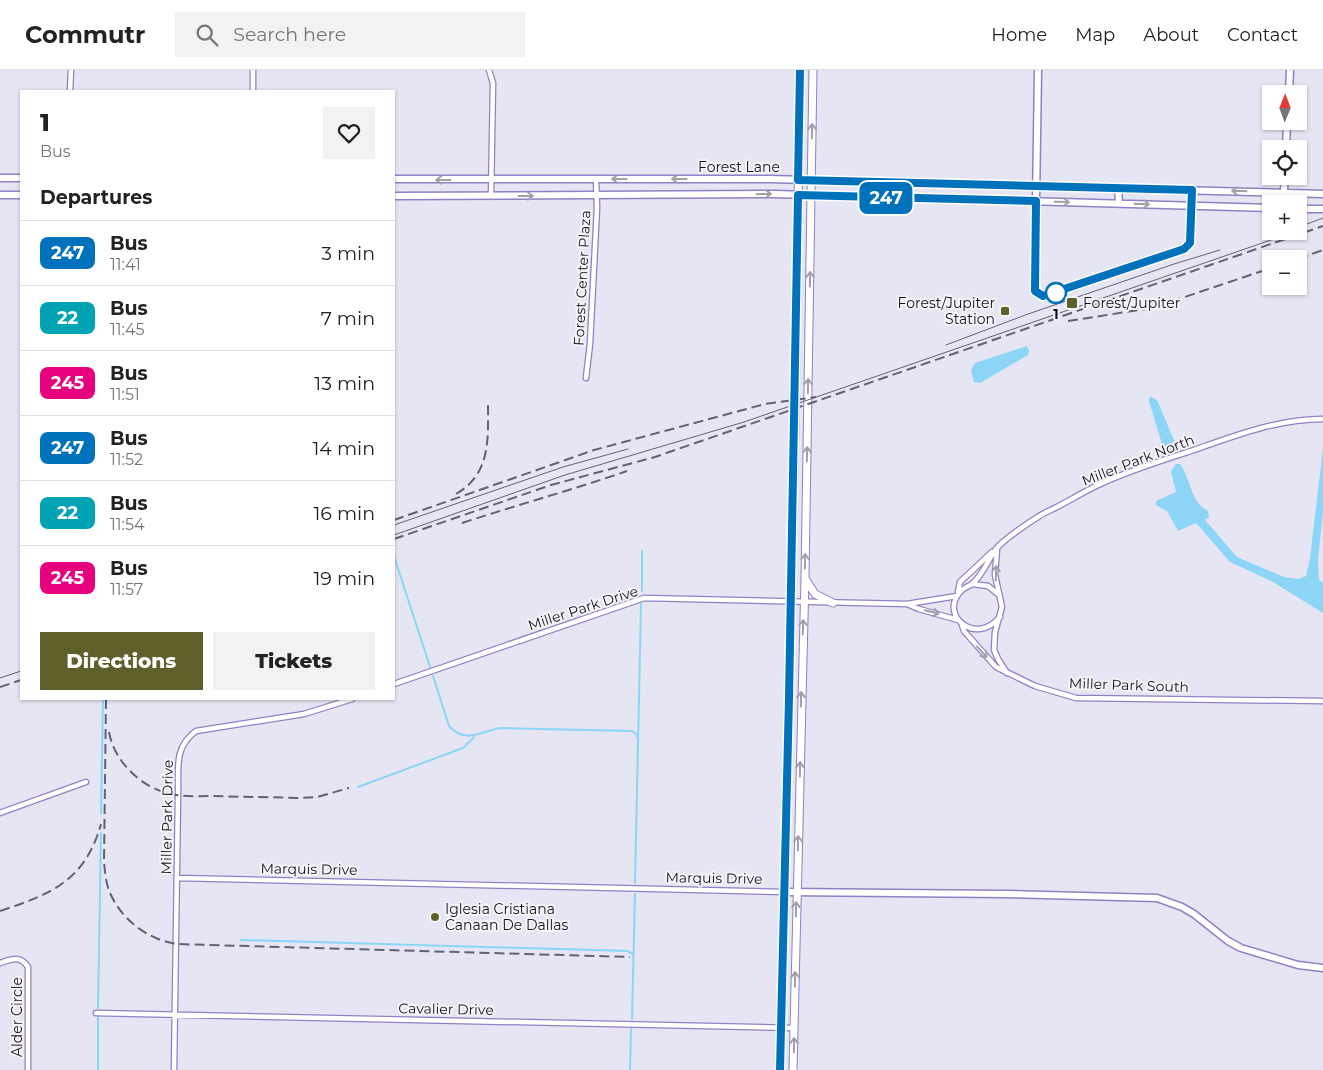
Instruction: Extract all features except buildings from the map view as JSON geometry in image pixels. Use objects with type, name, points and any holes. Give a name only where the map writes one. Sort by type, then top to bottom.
[{"type":"main road","points":[[780,1070],[794,486],[800,70]]},
{"type":"main road","points":[[793,1070],[805,578],[813,70]]},
{"type":"main road","points":[[1036,201],[1038,70]]},
{"type":"main road","points":[[1289,85],[1290,70]]},
{"type":"main road","points":[[0,178],[20,178]]},
{"type":"main road","name":"Forest Lane","points":[[395,180],[811,180],[1323,194]]},
{"type":"main road","points":[[1284,185],[1284,193]]},
{"type":"main road","points":[[1118,188],[1119,203]]},
{"type":"main road","points":[[1191,206],[1192,190]]},
{"type":"main road","points":[[0,195],[20,196]]},
{"type":"main road","name":"Forest Lane","points":[[395,196],[811,195],[1262,208]]},
{"type":"main road","points":[[1307,209],[1323,209]]},
{"type":"main road","points":[[797,316],[809,316]]},
{"type":"main road","points":[[794,486],[806,486]]},
{"type":"main road","points":[[805,578],[815,594],[833,603]]},
{"type":"main road","points":[[788,746],[800,746]]},
{"type":"main road","name":"Marquis Drive","points":[[785,892],[1006,894],[1157,898],[1182,906],[1228,942],[1240,948],[1298,965],[1323,968]]},
{"type":"street","points":[[70,90],[71,70]]},
{"type":"street","points":[[253,70],[253,90]]},
{"type":"street","points":[[489,70],[493,83],[491,196]]},
{"type":"street","name":"Forest Center Plaza","points":[[586,378],[590,344],[598,196],[596,179]]},
{"type":"street","name":"Miller Park North","points":[[908,604],[957,596],[972,584],[997,548],[1039,516],[1100,484],[1170,458],[1274,424],[1323,419]]},
{"type":"street","points":[[959,622],[954,606],[960,582],[997,548]]},
{"type":"street","points":[[997,548],[998,555],[995,575],[1002,607],[995,632],[994,650],[1008,674]]},
{"type":"street","points":[[972,584],[988,586],[1000,598]]},
{"type":"street","name":"Miller Park Drive","points":[[395,684],[644,598],[908,604]]},
{"type":"street","points":[[908,604],[959,622],[970,628],[982,629],[994,624],[1000,617]]},
{"type":"street","name":"Miller Park South","points":[[959,622],[964,631],[996,667],[1036,686],[1076,698],[1323,701]]},
{"type":"street","name":"Miller Park Drive","points":[[174,1070],[179,757],[181,747],[188,737],[196,731],[304,714],[349,700]]},
{"type":"street","points":[[0,813],[86,782]]},
{"type":"street","name":"Marquis Drive","points":[[177,878],[785,892]]},
{"type":"street","name":"Alder Circle","points":[[0,963],[19,959],[24,961],[28,967],[28,1070]]},
{"type":"street","name":"Cavalier Drive","points":[[96,1013],[794,1028]]},
{"type":"water","points":[[1027,346],[1028,355],[980,383],[974,382],[971,370],[975,363]]},
{"type":"water","points":[[1150,396],[1157,400],[1176,445],[1172,450],[1164,451],[1149,401]]},
{"type":"water","points":[[1323,448],[1323,512],[1318,560],[1319,580],[1323,583],[1323,613],[1273,582],[1230,562],[1196,523],[1178,531],[1167,511],[1156,505],[1156,501],[1176,492],[1171,471],[1176,464],[1180,464],[1194,496],[1202,507],[1208,511],[1209,517],[1205,520],[1237,557],[1284,577],[1299,579],[1306,576],[1310,558]]},
{"type":"waterway","points":[[642,551],[642,591]]},
{"type":"waterway","points":[[395,559],[430,667]]},
{"type":"waterway","points":[[635,883],[641,604]]},
{"type":"waterway","points":[[433,676],[449,726],[467,736],[500,728],[632,731],[636,734],[638,740]]},
{"type":"waterway","points":[[101,813],[103,700]]},
{"type":"waterway","points":[[358,787],[463,748],[474,737]]},
{"type":"waterway","points":[[98,1008],[101,833]]},
{"type":"waterway","points":[[632,1019],[635,894]]},
{"type":"waterway","points":[[241,940],[627,951],[633,954]]},
{"type":"waterway","points":[[98,1017],[98,1070]]},
{"type":"waterway","points":[[630,1070],[631,1028]]},
{"type":"tram line","points":[[1307,224],[1323,218]]},
{"type":"tram line","points":[[395,535],[565,475],[744,422],[1271,240]]},
{"type":"tram line","points":[[946,345],[1028,314],[1220,250]]},
{"type":"tram line","points":[[395,525],[563,467],[628,449]]},
{"type":"tram line","points":[[0,678],[20,671]]},
{"type":"railway","points":[[395,539],[551,485],[655,457],[1323,226]]},
{"type":"railway","points":[[1307,256],[1323,250]]},
{"type":"railway","points":[[1068,321],[1152,308],[1262,271]]},
{"type":"railway","points":[[395,520],[594,450],[765,404],[816,397]]},
{"type":"railway","points":[[456,494],[467,486],[482,466],[487,443],[488,404]]},
{"type":"railway","points":[[462,523],[627,471]]},
{"type":"railway","points":[[0,687],[20,680]]},
{"type":"railway","points":[[106,700],[104,862],[107,882],[110,893],[121,912],[137,927],[155,938],[176,944],[630,957]]},
{"type":"railway","points":[[109,732],[117,753],[131,772],[149,786],[171,794],[181,796],[298,798],[317,797],[349,788]]},
{"type":"railway","points":[[0,911],[35,898],[64,882],[86,859],[101,824]]},
{"type":"bus line","name":"247","points":[[780,1070],[796,386],[798,195],[1036,201],[1035,291],[1039,296],[1046,296],[1184,249],[1190,243],[1192,190],[798,180],[800,70]]},
{"type":"place","name":"1","points":[[1056,293]]},
{"type":"place","name":"Forest/Jupiter","points":[[1072,303]]},
{"type":"place","name":"Forest/Jupiter Station","points":[[1005,311]]},
{"type":"place","name":"Iglesia Cristiana Canaan De Dallas","points":[[435,917]]}]
